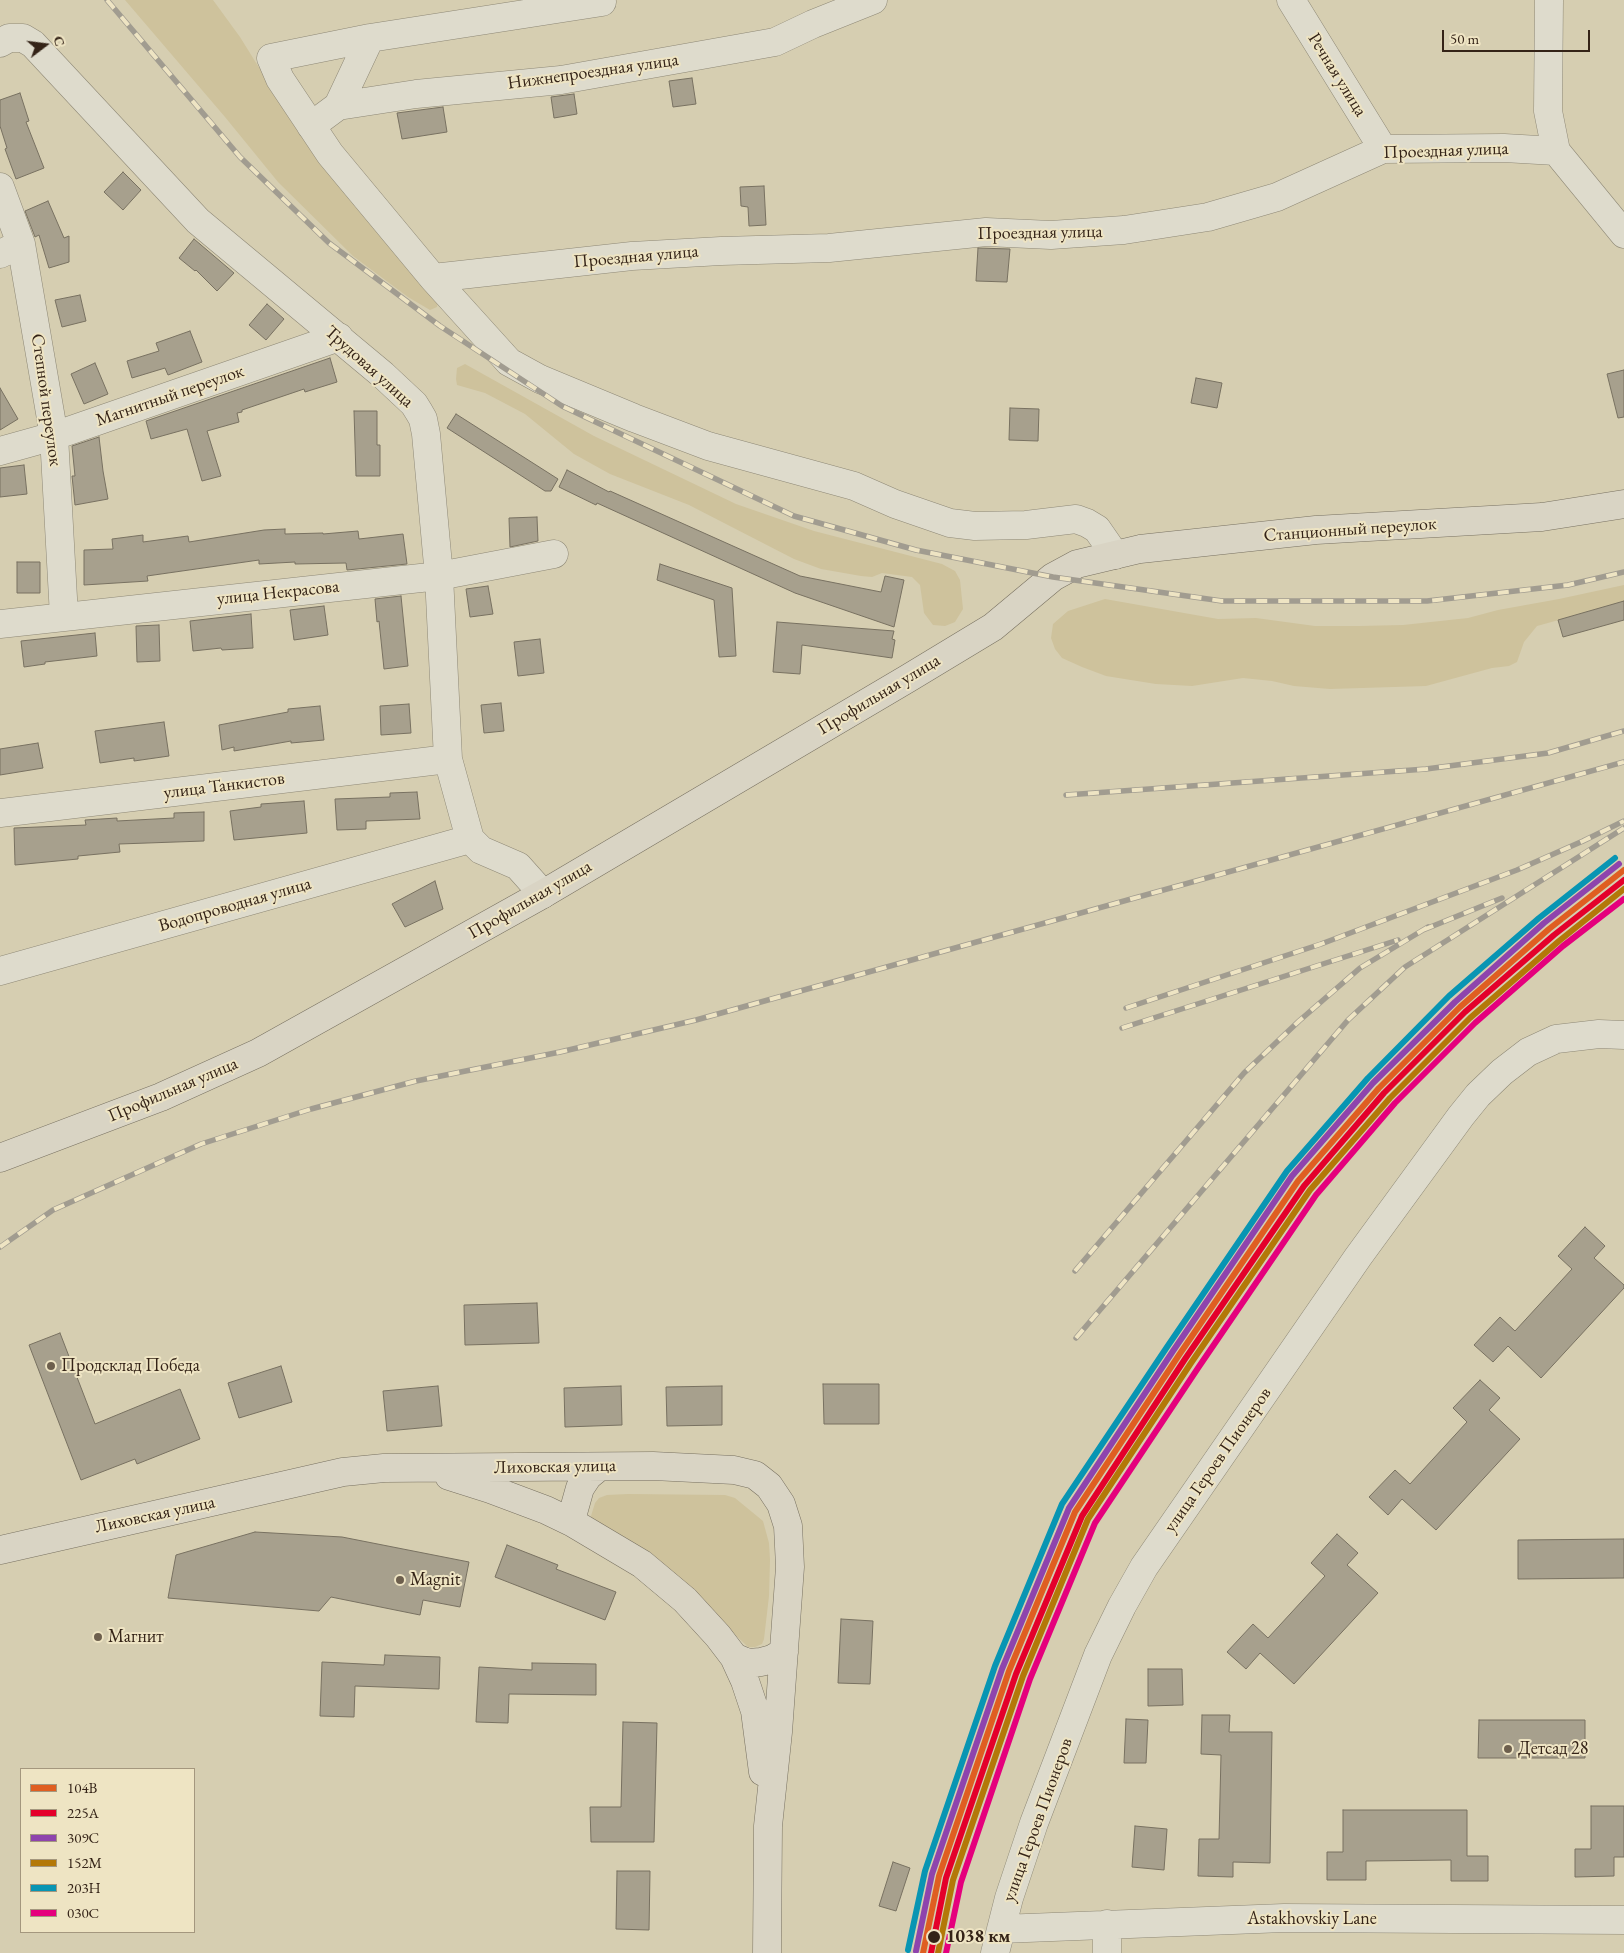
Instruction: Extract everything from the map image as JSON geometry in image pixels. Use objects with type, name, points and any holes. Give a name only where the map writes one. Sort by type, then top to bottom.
[{"type":"main road","name":"Станционный переулок","points":[[1077,564],[1140,550],[1316,530],[1542,517],[1624,504]]},
{"type":"main road","name":"Профильная улица","points":[[0,1158],[161,1097],[258,1053],[543,894],[985,631],[1053,577],[1077,564]]},
{"type":"main road","points":[[573,1523],[580,1488],[598,1466]]},
{"type":"main road","name":"Лиховская улица","points":[[0,1550],[343,1472],[384,1468],[654,1466],[734,1470],[755,1476],[769,1486],[781,1504],[788,1526],[789,1540],[790,1567],[784,1652],[768,1826]]},
{"type":"main road","points":[[421,1468],[490,1489],[546,1510],[573,1523],[642,1564],[684,1600],[718,1636],[734,1657],[746,1681],[755,1711],[768,1826],[767,1953]]},
{"type":"main road","points":[[734,1657],[748,1663],[761,1662],[772,1659],[784,1652]]},
{"type":"street","name":"Нижнепроездная улица","points":[[311,126],[338,106],[416,94],[561,80],[775,42],[813,24],[873,0]]},
{"type":"street","name":"Речная улица","points":[[1291,0],[1383,149]]},
{"type":"street","points":[[1550,0],[1548,111],[1556,151],[1624,234]]},
{"type":"street","points":[[602,2],[370,38],[271,58],[280,79],[330,154],[433,278],[509,362],[540,378],[634,418],[708,446],[854,486],[895,504],[950,523],[975,526],[1026,525],[1076,519],[1087,522],[1097,529],[1115,555]]},
{"type":"street","name":"Трудовая улица","points":[[0,43],[9,38],[23,38],[33,44],[198,221],[339,338],[414,404],[422,419],[426,434],[439,576],[448,759],[470,839]]},
{"type":"street","points":[[338,106],[370,38]]},
{"type":"street","name":"Проездная улица","points":[[433,278],[632,256],[829,248],[986,232],[1050,236],[1124,230],[1208,218],[1277,197],[1383,149],[1504,148],[1556,151]]},
{"type":"street","name":"Степной переулок","points":[[0,187],[11,249],[54,436],[64,616]]},
{"type":"street","name":"Магнитный переулок","points":[[0,451],[54,436],[339,338]]},
{"type":"street","name":"улица Некрасова","points":[[0,624],[439,576],[554,554]]},
{"type":"street","name":"улица Танкистов","points":[[0,813],[448,759]]},
{"type":"street","points":[[470,839],[481,850],[518,866],[543,894]]},
{"type":"street","name":"Водопроводная улица","points":[[0,970],[470,839]]},
{"type":"street","name":"улица Героев Пионеров","points":[[998,1941],[1009,1898],[1034,1823],[1098,1655],[1122,1606],[1144,1567],[1358,1257],[1461,1116],[1478,1095],[1502,1072],[1528,1052],[1556,1039],[1599,1034],[1624,1035]]},
{"type":"street","name":"Astakhovskiy Lane","points":[[998,1941],[1107,1924],[1284,1918],[1624,1920]]},
{"type":"street","points":[[1107,1924],[1107,1953]]},
{"type":"shaded area","points":[[125,0],[213,0],[321,155],[438,300],[437,307],[430,310],[408,297],[353,256],[278,182]]},
{"type":"shaded area","points":[[465,364],[594,436],[736,504],[814,531],[942,564],[955,571],[960,580],[963,609],[955,622],[945,626],[933,625],[924,613],[920,585],[912,577],[882,573],[872,577],[821,569],[794,559],[689,505],[610,474],[574,454],[525,414],[485,393],[457,385],[457,368]]},
{"type":"shaded area","points":[[1624,585],[1624,602],[1537,626],[1524,642],[1517,662],[1509,666],[1492,668],[1426,686],[1330,689],[1294,686],[1272,681],[1243,678],[1192,686],[1156,684],[1106,676],[1082,667],[1062,658],[1055,649],[1051,638],[1053,624],[1068,611],[1105,599],[1218,619],[1256,618],[1315,626],[1403,625],[1468,618],[1498,610]]},
{"type":"shaded area","points":[[607,1495],[725,1495],[735,1498],[763,1521],[769,1543],[770,1560],[769,1596],[762,1644],[748,1647],[672,1574],[592,1521],[591,1516],[595,1503],[599,1498]]},
{"type":"building","points":[[692,78],[696,104],[673,107],[669,81]]},
{"type":"building","points":[[20,93],[29,121],[26,122],[44,168],[16,179],[5,149],[7,148],[0,126],[0,100]]},
{"type":"building","points":[[574,94],[577,114],[554,118],[551,97]]},
{"type":"building","points":[[443,107],[447,132],[402,139],[397,113]]},
{"type":"building","points":[[123,172],[141,190],[123,210],[104,192]]},
{"type":"building","points":[[764,186],[766,225],[749,226],[748,207],[741,206],[740,187]]},
{"type":"building","points":[[48,201],[64,238],[69,236],[69,262],[49,268],[39,235],[35,237],[25,211]]},
{"type":"building","points":[[194,239],[234,273],[217,291],[196,270],[179,258]]},
{"type":"building","points":[[978,248],[1010,249],[1007,282],[976,281]]},
{"type":"building","points":[[80,295],[86,321],[62,327],[55,300]]},
{"type":"building","points":[[267,304],[284,319],[266,340],[249,325]]},
{"type":"building","points":[[190,331],[202,362],[168,375],[165,368],[132,378],[127,361],[159,351],[156,343]]},
{"type":"building","points":[[330,358],[337,382],[305,392],[304,389],[242,410],[242,412],[237,413],[239,422],[207,431],[221,476],[202,481],[187,429],[151,439],[146,421]]},
{"type":"building","points":[[95,363],[108,394],[84,404],[71,374]]},
{"type":"building","points":[[1624,370],[1624,417],[1618,418],[1607,374]]},
{"type":"building","points":[[1196,378],[1222,383],[1217,408],[1191,403]]},
{"type":"building","points":[[0,388],[18,419],[0,430]]},
{"type":"building","points":[[1010,408],[1039,409],[1038,441],[1009,440]]},
{"type":"building","points":[[354,411],[377,411],[377,445],[380,445],[380,476],[356,476]]},
{"type":"building","points":[[456,414],[558,479],[551,491],[545,491],[447,428]]},
{"type":"building","points":[[99,437],[108,499],[75,505],[72,476],[75,476],[72,446]]},
{"type":"building","points":[[24,465],[27,494],[0,497],[0,468]]},
{"type":"building","points":[[567,470],[609,492],[800,576],[881,592],[885,576],[904,580],[894,627],[795,593],[597,503],[596,505],[559,487]]},
{"type":"building","points":[[537,517],[538,541],[510,547],[509,518]]},
{"type":"building","points":[[285,529],[285,534],[323,534],[358,531],[359,539],[403,534],[407,564],[347,570],[346,563],[295,564],[295,562],[259,564],[259,560],[147,576],[148,581],[84,585],[84,550],[113,549],[112,539],[143,535],[143,542],[188,536],[189,542],[264,530]]},
{"type":"building","points":[[17,562],[40,562],[40,593],[17,593]]},
{"type":"building","points":[[660,564],[732,588],[736,656],[719,657],[714,600],[657,580]]},
{"type":"building","points":[[488,586],[493,614],[470,617],[466,589]]},
{"type":"building","points":[[401,596],[408,666],[384,669],[375,599]]},
{"type":"building","points":[[1624,601],[1624,620],[1563,637],[1558,620]]},
{"type":"building","points":[[324,606],[328,635],[294,640],[290,610]]},
{"type":"building","points":[[251,614],[253,648],[222,650],[221,648],[193,651],[190,621]]},
{"type":"building","points":[[777,622],[894,631],[892,639],[895,640],[892,658],[802,645],[800,674],[773,672]]},
{"type":"building","points":[[159,625],[160,661],[137,662],[136,626]]},
{"type":"building","points":[[95,633],[97,656],[45,662],[45,664],[24,667],[21,641]]},
{"type":"building","points":[[540,639],[544,673],[518,676],[514,642]]},
{"type":"building","points":[[501,703],[504,731],[484,733],[481,705]]},
{"type":"building","points":[[409,704],[411,733],[381,735],[380,706]]},
{"type":"building","points":[[320,706],[324,740],[291,743],[291,741],[234,751],[234,747],[222,750],[219,725],[288,712],[288,709]]},
{"type":"building","points":[[164,722],[169,756],[134,761],[134,758],[100,763],[95,731]]},
{"type":"building","points":[[38,743],[43,768],[0,775],[0,749]]},
{"type":"building","points":[[417,792],[420,819],[366,821],[366,829],[337,830],[335,799],[390,797],[390,793]]},
{"type":"building","points":[[304,801],[307,833],[234,840],[230,811],[261,807],[261,804]]},
{"type":"building","points":[[204,812],[204,841],[119,844],[120,852],[78,856],[78,859],[15,865],[14,828],[86,825],[85,820],[117,818],[117,821],[174,818],[174,813]]},
{"type":"building","points":[[435,881],[443,909],[405,927],[392,904]]},
{"type":"building","points":[[1585,1227],[1605,1246],[1594,1258],[1624,1285],[1624,1288],[1541,1378],[1508,1346],[1493,1362],[1474,1345],[1500,1317],[1515,1331],[1572,1269],[1558,1256]]},
{"type":"building","points":[[537,1303],[539,1343],[465,1345],[464,1305]]},
{"type":"building","points":[[60,1333],[95,1424],[180,1389],[200,1439],[137,1464],[135,1459],[81,1480],[29,1345]]},
{"type":"building","points":[[281,1366],[292,1402],[239,1418],[228,1383]]},
{"type":"building","points":[[1480,1380],[1500,1398],[1489,1410],[1520,1439],[1436,1530],[1402,1499],[1388,1515],[1369,1497],[1395,1470],[1410,1484],[1467,1422],[1453,1408]]},
{"type":"building","points":[[823,1384],[879,1384],[879,1424],[824,1424]]},
{"type":"building","points":[[438,1386],[442,1426],[387,1431],[383,1391]]},
{"type":"building","points":[[621,1386],[622,1425],[565,1427],[564,1388]]},
{"type":"building","points":[[722,1386],[722,1425],[667,1426],[666,1387]]},
{"type":"building","points":[[255,1532],[342,1537],[469,1562],[460,1607],[423,1600],[420,1615],[331,1597],[319,1611],[168,1598],[176,1555]]},
{"type":"building","points":[[1337,1534],[1358,1553],[1347,1565],[1378,1593],[1294,1684],[1260,1653],[1246,1669],[1227,1652],[1253,1624],[1268,1638],[1325,1576],[1311,1563]]},
{"type":"building","points":[[1624,1539],[1624,1578],[1518,1579],[1518,1540]]},
{"type":"building","points":[[507,1545],[558,1565],[556,1569],[616,1592],[605,1620],[495,1577]]},
{"type":"building","points":[[841,1619],[873,1621],[870,1684],[838,1683]]},
{"type":"building","points":[[385,1655],[440,1657],[439,1689],[355,1686],[354,1717],[320,1716],[322,1662],[384,1665]]},
{"type":"building","points":[[532,1663],[596,1664],[596,1695],[509,1694],[508,1723],[476,1722],[479,1667],[532,1670]]},
{"type":"building","points":[[1148,1669],[1182,1669],[1183,1705],[1148,1706]]},
{"type":"building","points":[[1202,1715],[1230,1715],[1229,1732],[1272,1732],[1270,1863],[1233,1862],[1233,1877],[1198,1876],[1199,1839],[1219,1839],[1221,1755],[1201,1754]]},
{"type":"building","points":[[1126,1719],[1148,1720],[1146,1763],[1124,1763]]},
{"type":"building","points":[[1479,1720],[1585,1720],[1585,1758],[1478,1758]]},
{"type":"building","points":[[623,1722],[657,1723],[654,1842],[591,1842],[590,1807],[621,1807]]},
{"type":"building","points":[[1591,1806],[1624,1806],[1624,1857],[1614,1857],[1614,1876],[1575,1877],[1575,1849],[1591,1849]]},
{"type":"building","points":[[1343,1810],[1467,1810],[1467,1856],[1488,1856],[1488,1881],[1451,1881],[1451,1860],[1366,1861],[1366,1880],[1327,1880],[1327,1852],[1343,1852]]},
{"type":"building","points":[[1135,1826],[1167,1829],[1164,1870],[1132,1867]]},
{"type":"building","points":[[893,1862],[910,1868],[896,1911],[879,1906]]},
{"type":"building","points":[[617,1871],[650,1871],[649,1930],[616,1929]]},
{"type":"railway","points":[[107,0],[240,157],[329,243],[440,326],[562,406],[794,516],[916,550],[1053,577],[1222,601],[1427,601],[1568,585],[1624,572]]},
{"type":"railway","points":[[1066,795],[1426,769],[1548,753],[1624,731]]},
{"type":"railway","points":[[0,1247],[53,1210],[201,1144],[311,1109],[416,1081],[560,1052],[696,1020],[1624,762]]},
{"type":"railway","points":[[1126,1008],[1321,944],[1517,870],[1624,821]]},
{"type":"railway","points":[[1076,1338],[1348,1020],[1405,967],[1624,828]]},
{"type":"railway","points":[[1423,930],[1502,898]]},
{"type":"railway","points":[[1075,1271],[1244,1073],[1299,1021],[1360,968],[1428,927]]},
{"type":"railway","points":[[1122,1028],[1398,940]]},
{"type":"transit line","name":"203Н","points":[[908,1950],[925,1871],[995,1666],[1062,1504],[1287,1171],[1368,1078],[1449,996],[1539,918],[1615,858]]},
{"type":"transit line","name":"309С","points":[[916,1951],[932,1874],[1002,1669],[1069,1508],[1292,1176],[1373,1083],[1455,1002],[1544,923],[1619,864]]},
{"type":"transit line","name":"104В","points":[[923,1953],[939,1876],[1009,1671],[1075,1512],[1298,1181],[1379,1088],[1460,1007],[1549,929],[1624,870]]},
{"type":"transit line","name":"225А","points":[[931,1953],[946,1878],[1016,1674],[1082,1516],[1185,1359],[1304,1186],[1384,1093],[1465,1012],[1554,935],[1624,880]]},
{"type":"transit line","name":"152М","points":[[938,1953],[953,1880],[1023,1676],[1088,1519],[1191,1363],[1310,1190],[1390,1098],[1470,1018],[1559,941],[1624,889]]},
{"type":"transit line","name":"030C","points":[[946,1953],[961,1882],[1030,1679],[1095,1523],[1316,1195],[1395,1103],[1475,1023],[1563,946],[1624,899]]},
{"type":"place","name":"Продсклад Победа","points":[[51,1366]]},
{"type":"place","name":"Magnit","points":[[400,1580]]},
{"type":"place","name":"Магнит","points":[[98,1637]]},
{"type":"place","name":"Детсад 28","points":[[1508,1749]]},
{"type":"place","name":"1038 км","points":[[934,1937]]}]
